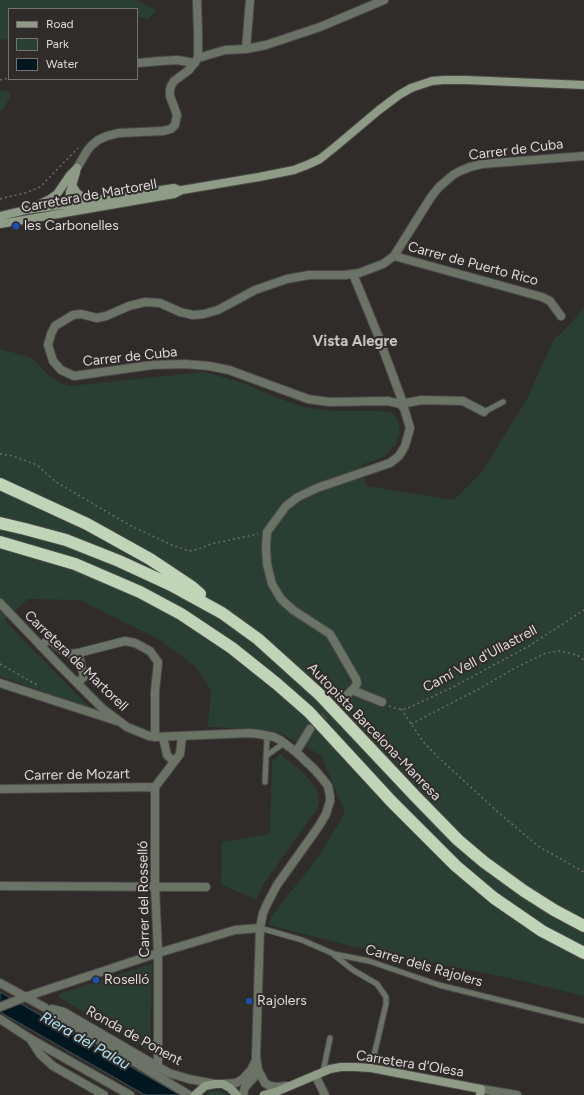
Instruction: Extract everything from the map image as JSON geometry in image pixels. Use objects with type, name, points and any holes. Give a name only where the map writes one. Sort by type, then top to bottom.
[{"type":"highway","points":[[0,484],[87,524],[150,559],[192,587],[222,613]]},
{"type":"highway","name":"Autopista Barcelona-Manresa","points":[[0,523],[66,540],[119,560],[171,585],[222,613],[258,639],[320,694],[458,840],[484,862],[524,891],[554,910],[584,926]]},
{"type":"highway","points":[[0,542],[75,564],[140,592],[181,614],[232,648],[309,712],[391,801],[456,866],[494,898],[542,931],[584,953]]},
{"type":"main road","name":"Carretera de Martorell","points":[[0,224],[174,194],[182,190],[284,172],[307,165],[330,151],[399,95],[411,88],[432,81],[466,80],[584,85]]},
{"type":"main road","points":[[48,216],[60,212],[69,204],[70,192],[77,168]]},
{"type":"main road","points":[[26,210],[39,205],[57,194],[70,175],[77,168]]},
{"type":"main road","points":[[72,185],[77,194],[95,200]]},
{"type":"main road","name":"Carretera de Martorell","points":[[0,216],[26,210],[174,188],[182,190]]},
{"type":"main road","name":"Carretera d'Olesa","points":[[264,1095],[319,1073],[341,1067],[371,1068],[480,1092]]},
{"type":"main road","points":[[196,1094],[205,1086],[219,1084],[230,1088],[239,1095]]},
{"type":"street","points":[[77,168],[91,146],[98,140],[107,136],[119,132],[163,131],[175,125],[177,115],[170,96],[171,86],[174,81],[190,70],[197,61],[197,0]]},
{"type":"street","points":[[246,49],[250,0]]},
{"type":"street","points":[[138,64],[177,60],[197,61],[225,50],[246,49],[266,45],[320,26],[384,0]]},
{"type":"street","name":"Carrer de Cuba","points":[[484,412],[463,401],[422,400],[402,403],[388,401],[329,402],[308,398],[229,370],[209,366],[185,364],[152,365],[74,376],[61,370],[53,361],[48,345],[55,326],[73,315],[81,314],[97,318],[106,316],[129,306],[145,302],[160,304],[180,312],[193,315],[204,314],[218,310],[254,290],[287,279],[309,275],[345,275],[372,269],[383,264],[394,256],[435,192],[453,175],[460,171],[482,164],[584,156]]},
{"type":"street","name":"Carrer de Puerto Rico","points":[[394,256],[542,297],[550,301],[561,316]]},
{"type":"street","points":[[353,274],[380,340]]},
{"type":"street","points":[[382,702],[350,692],[357,683],[356,679],[330,634],[293,610],[281,599],[272,584],[267,564],[266,548],[267,532],[286,506],[298,497],[317,488],[390,463],[399,456],[405,446],[410,428],[383,349]]},
{"type":"street","name":"Carretera de Martorell","points":[[0,603],[103,709],[126,727],[149,736],[159,737],[249,733],[274,737],[296,752],[325,782],[329,791],[330,801],[324,818],[280,880],[263,913],[260,928],[256,1060],[258,1070]]},
{"type":"street","points":[[41,646],[49,639],[62,650],[70,654],[125,641],[135,643],[150,651],[158,662],[155,692],[159,737],[168,755],[174,762]]},
{"type":"street","points":[[77,683],[84,677],[78,653]]},
{"type":"street","points":[[0,683],[119,721]]},
{"type":"street","points":[[296,752],[310,729]]},
{"type":"street","points":[[155,786],[180,754],[182,736]]},
{"type":"street","name":"Carrer de Mozart","points":[[0,789],[155,786]]},
{"type":"street","name":"Carrer del Rosselló","points":[[155,786],[158,953],[158,1066]]},
{"type":"street","points":[[0,886],[206,887]]},
{"type":"street","points":[[0,1007],[158,953],[235,930],[260,928]]},
{"type":"street","name":"Ronda de Ponent","points":[[0,984],[42,1006],[189,1095]]},
{"type":"street","name":"Ronda de Ponent","points":[[42,1006],[64,1012],[169,1073],[177,1076],[219,1084]]},
{"type":"street","points":[[0,1019],[29,1038],[130,1095]]},
{"type":"street","points":[[29,1038],[40,1054],[53,1066],[104,1095]]},
{"type":"street","points":[[219,1084],[236,1083],[243,1079],[251,1070],[256,1060]]},
{"type":"street","points":[[258,1070],[265,1083],[275,1091]]},
{"type":"street","points":[[239,1095],[256,1075],[258,1070]]},
{"type":"street","points":[[319,1073],[325,1095]]},
{"type":"street","name":"Carretera d'Olesa","points":[[480,1092],[517,1095]]},
{"type":"lane","points":[[484,412],[503,402]]},
{"type":"lane","points":[[265,782],[267,736]]},
{"type":"lane","points":[[266,756],[284,743]]},
{"type":"lane","name":"Carrer dels Rajolers","points":[[260,928],[302,940],[334,954],[369,961],[439,985],[584,1021]]},
{"type":"lane","points":[[334,954],[353,970],[377,984],[386,997],[386,1004],[371,1068]]},
{"type":"lane","points":[[319,1073],[330,1038]]},
{"type":"path","points":[[0,199],[36,190],[82,144],[85,143],[91,146]]},
{"type":"path","points":[[0,454],[12,456],[37,465],[56,482],[131,526],[172,545],[189,551],[211,544],[267,532]]},
{"type":"path","name":"Camí Vell d'Ullastrell","points":[[401,709],[406,709],[453,687],[509,657],[529,646],[584,610]]},
{"type":"path","points":[[411,724],[546,653],[560,651],[577,655],[584,660]]},
{"type":"path","points":[[0,664],[40,687]]},
{"type":"path","points":[[382,702],[397,709],[401,709],[425,744],[499,813],[538,846],[584,872]]},
{"type":"green space","points":[[0,0],[136,0],[156,10],[149,19],[138,17],[138,8],[8,8],[8,40],[0,39]]},
{"type":"green space","points":[[7,90],[11,94],[4,108],[0,112],[0,91]]},
{"type":"green space","points":[[584,307],[584,996],[518,980],[355,947],[269,925],[271,917],[318,857],[345,813],[321,755],[278,732],[260,729],[208,727],[211,690],[195,666],[157,638],[79,600],[28,599],[4,620],[91,709],[0,676],[0,349],[30,357],[49,376],[69,386],[205,372],[243,383],[280,399],[307,408],[335,411],[390,412],[398,419],[400,433],[396,444],[384,457],[361,465],[366,486],[454,500],[482,472],[527,399],[554,339],[568,327]]},
{"type":"green space","points":[[280,754],[304,773],[317,790],[319,801],[317,809],[263,885],[256,900],[221,884],[222,842],[270,834],[272,762]]},
{"type":"green space","points":[[152,964],[150,1052],[59,997],[59,994]]},
{"type":"green space","points":[[211,1091],[220,1091],[227,1095],[206,1095]]},
{"type":"water","name":"Riera del Palau","points":[[0,992],[180,1095],[145,1095],[0,1012]]},
{"type":"tunnel","points":[[310,729],[347,695]]},
{"type":"place","name":"les Carbonelles","points":[[16,226]]},
{"type":"place","name":"Roselló","points":[[96,980]]},
{"type":"place","name":"Rajolers","points":[[249,1001]]},
{"type":"district","name":"Vista Alegre","points":[[355,342]]}]
